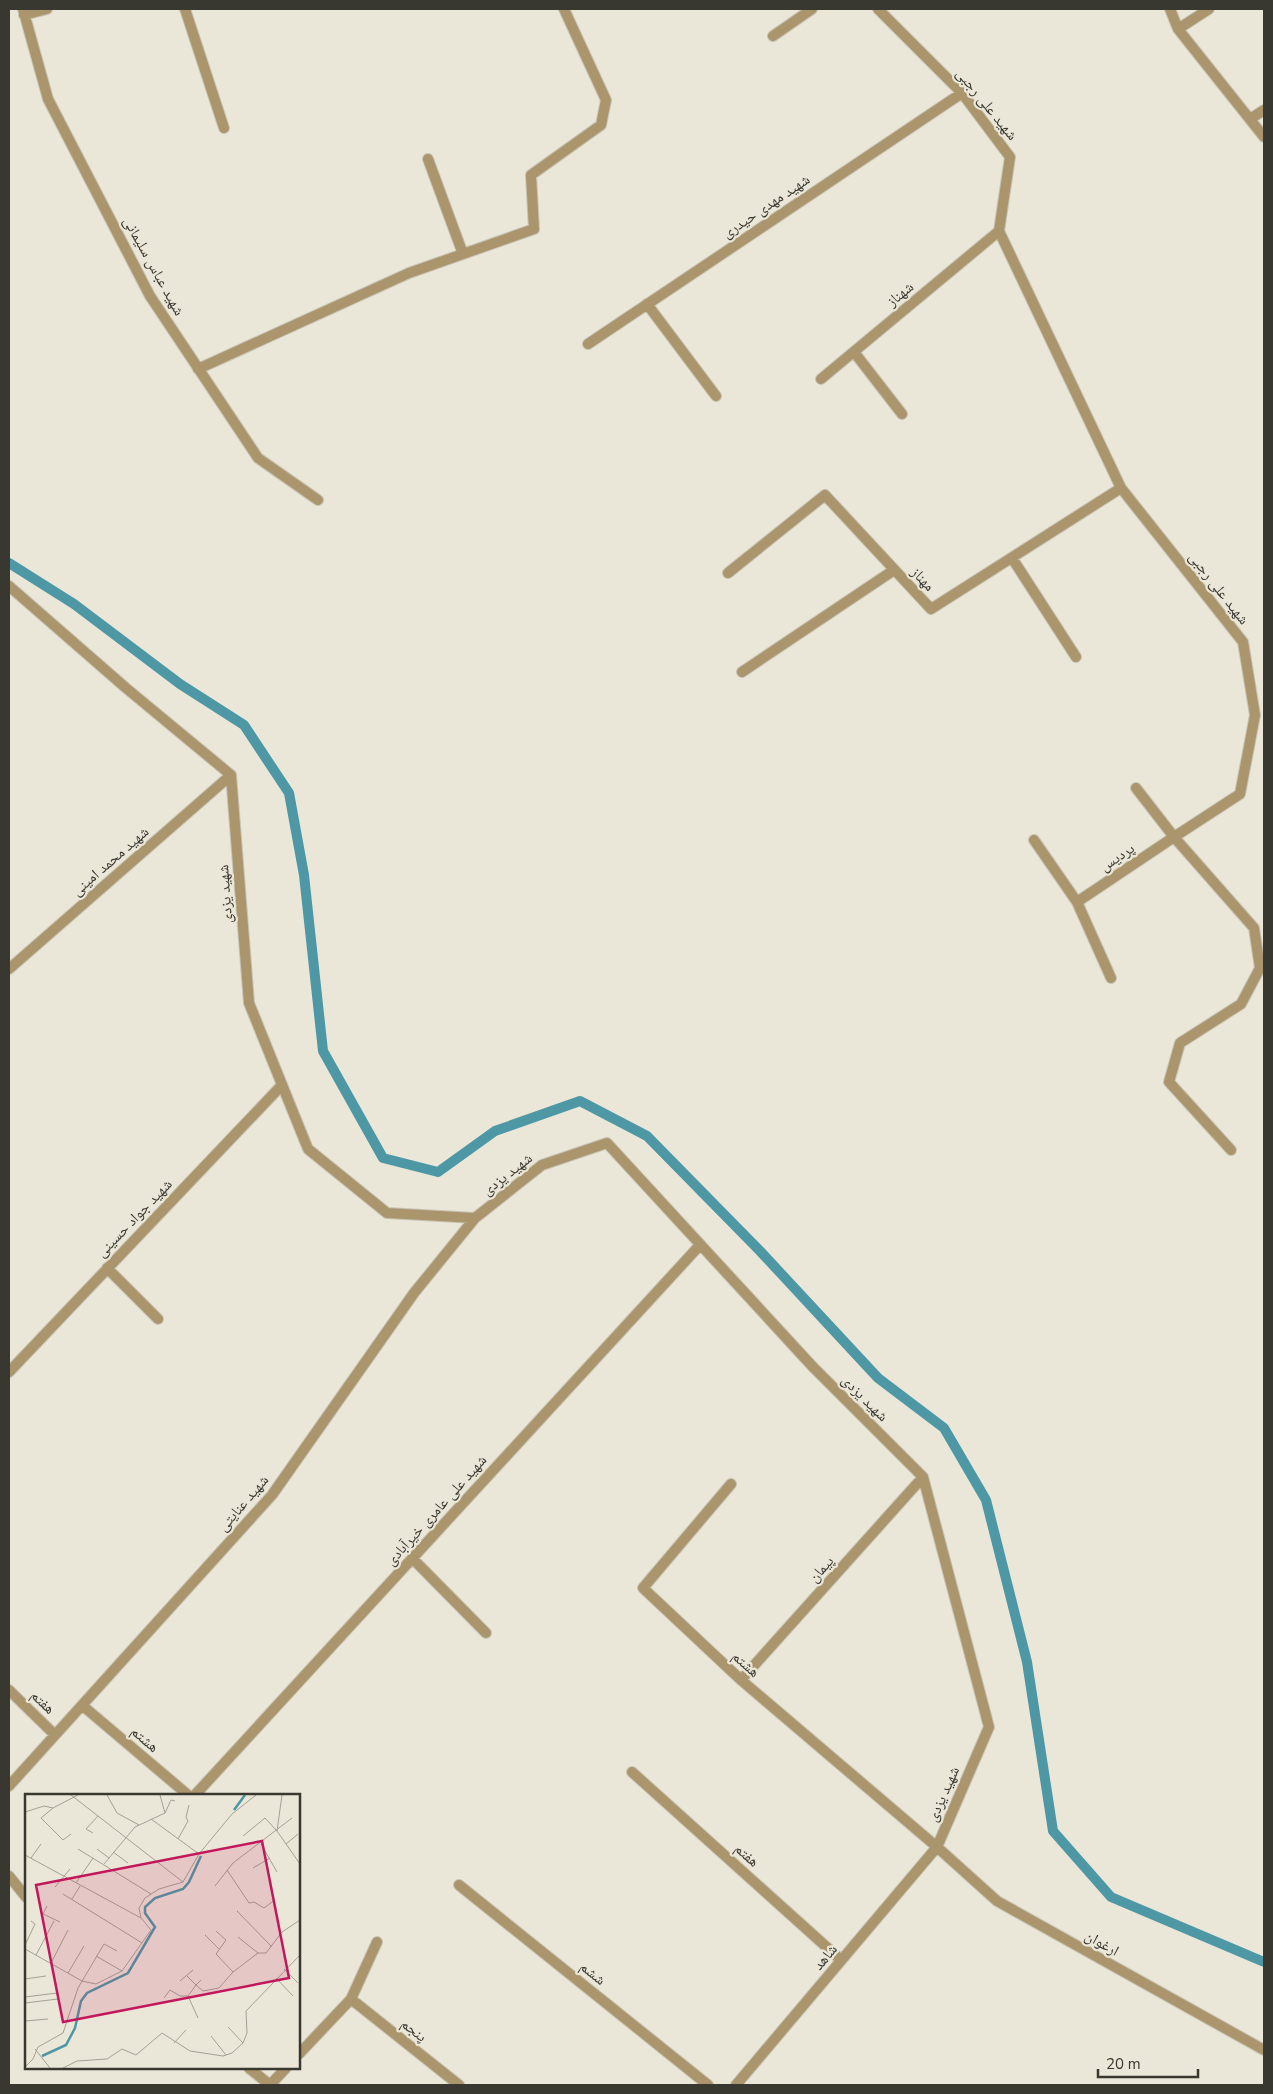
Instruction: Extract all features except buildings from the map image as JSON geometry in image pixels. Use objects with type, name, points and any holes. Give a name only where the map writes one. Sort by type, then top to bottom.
[{"type":"street","points":[[23,12],[47,9]]},
{"type":"street","points":[[185,9],[224,128]]},
{"type":"street","points":[[198,369],[409,272],[534,229],[532,176],[601,125],[606,100],[564,9]]},
{"type":"street","points":[[773,36],[812,9]]},
{"type":"street","name":"شهید علی رجبی","points":[[878,9],[962,93],[1010,157],[999,231],[1121,488],[1243,642],[1255,715],[1240,794],[1174,837]]},
{"type":"street","points":[[1170,9],[1178,29],[1264,137]]},
{"type":"street","points":[[1178,29],[1209,9]]},
{"type":"street","name":"شهید عباس سلیمانی","points":[[23,12],[48,99],[150,296],[258,458],[318,500]]},
{"type":"street","name":"شهید مهدی حیدری","points":[[588,344],[962,93]]},
{"type":"street","points":[[1250,119],[1264,110]]},
{"type":"street","points":[[428,159],[463,254]]},
{"type":"street","name":"شهناز","points":[[821,379],[999,231]]},
{"type":"street","points":[[647,304],[716,396]]},
{"type":"street","points":[[854,352],[902,414]]},
{"type":"street","name":"مهناز","points":[[728,573],[825,495],[931,609],[1121,488]]},
{"type":"street","points":[[1012,558],[1076,658]]},
{"type":"street","points":[[742,672],[894,570]]},
{"type":"street","points":[[9,586],[126,688],[231,775]]},
{"type":"street","name":"شهید محمد امینی","points":[[9,969],[231,775]]},
{"type":"street","name":"شهید یزدی","points":[[231,775],[249,1003],[308,1149],[388,1213],[474,1218],[542,1165],[607,1143],[813,1367],[923,1477],[989,1727],[937,1847]]},
{"type":"street","points":[[1136,788],[1174,837],[1259,927],[1260,968],[1241,1004],[1180,1043],[1169,1082],[1232,1150]]},
{"type":"street","name":"پردیس","points":[[1077,902],[1174,837]]},
{"type":"street","points":[[1034,840],[1077,902],[1111,978]]},
{"type":"street","name":"شهید جواد حسینی","points":[[9,1372],[282,1085]]},
{"type":"street","name":"شهید عنایتی","points":[[9,1786],[272,1495],[414,1293],[474,1218]]},
{"type":"street","name":"شهید علی عامری خیرآبادی","points":[[196,1794],[700,1245]]},
{"type":"street","points":[[107,1268],[158,1319]]},
{"type":"street","name":"پیمان","points":[[741,1680],[923,1477]]},
{"type":"street","name":"هشتم","points":[[732,1484],[643,1588],[741,1680],[937,1847]]},
{"type":"street","points":[[412,1558],[486,1633]]},
{"type":"street","name":"هفتم","points":[[9,1690],[55,1736]]},
{"type":"street","name":"هشتم","points":[[83,1706],[187,1794]]},
{"type":"street","name":"هفتم","points":[[632,1772],[841,1960]]},
{"type":"street","name":"شاهد","points":[[736,2085],[937,1847]]},
{"type":"street","name":"ارغوان","points":[[937,1847],[997,1901],[1264,2050]]},
{"type":"street","points":[[9,1876],[25,1896]]},
{"type":"street","name":"ششم","points":[[459,1885],[708,2085]]},
{"type":"street","points":[[300,2053],[350,1999],[377,1942]]},
{"type":"street","name":"پنجم","points":[[350,1999],[460,2085]]},
{"type":"street","points":[[250,2069],[270,2085],[285,2069]]},
{"type":"waterway","points":[[9,563],[74,604],[180,684],[244,725],[289,793],[304,875],[323,1051],[383,1158],[438,1172],[495,1131],[580,1101],[647,1136],[760,1251],[878,1378],[944,1428],[986,1500],[1027,1662],[1053,1831],[1111,1897],[1264,1962]]}]
